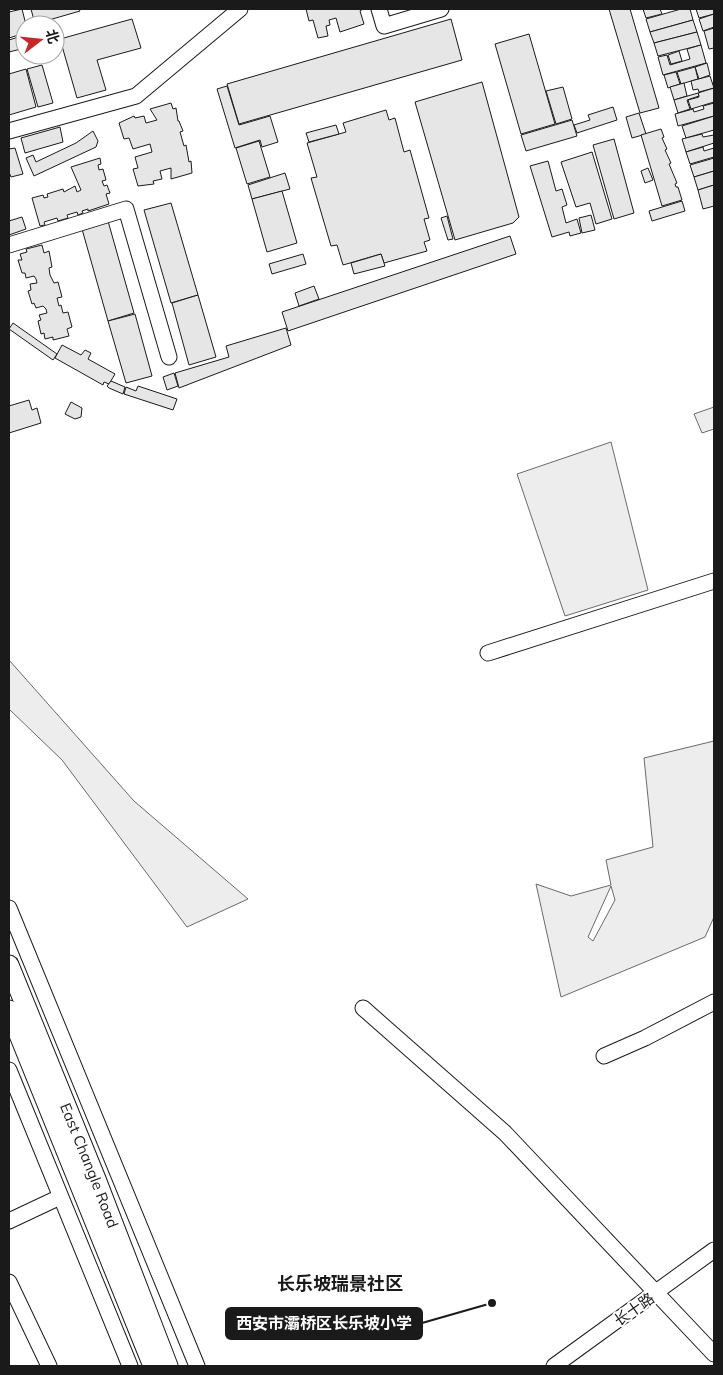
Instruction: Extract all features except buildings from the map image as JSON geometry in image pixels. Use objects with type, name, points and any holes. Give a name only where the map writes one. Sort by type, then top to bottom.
[{"type":"main road","name":"East Changle Road","points":[[9,965],[96,1178],[168,1366]]},
{"type":"main road","name":"East Changle Road","points":[[9,1010],[153,1366]]},
{"type":"street","points":[[9,131],[136,96],[240,9]]},
{"type":"street","points":[[379,9],[384,26],[441,9]]},
{"type":"street","points":[[9,246],[126,209],[168,357]]},
{"type":"street","points":[[488,653],[714,581]]},
{"type":"street","points":[[9,908],[197,1366]]},
{"type":"street","points":[[604,1056],[645,1038],[714,1002]]},
{"type":"street","points":[[363,1008],[505,1133],[714,1354]]},
{"type":"street","points":[[9,1070],[15,1101],[60,1197],[130,1366]]},
{"type":"street","points":[[9,1222],[60,1197]]},
{"type":"street","name":"长十路","points":[[554,1366],[656,1294],[714,1250]]},
{"type":"street","points":[[9,1282],[50,1366]]},
{"type":"shaded area","points":[[714,407],[714,429],[702,433],[694,414]]},
{"type":"shaded area","points":[[611,442],[648,590],[565,616],[517,474]]},
{"type":"shaded area","points":[[9,660],[134,801],[248,899],[187,927],[62,760],[9,709]]},
{"type":"shaded area","points":[[714,741],[714,917],[705,937],[561,997],[536,884],[571,896],[611,885],[606,860],[653,847],[644,758]],"holes":[[[611,886],[615,900],[593,941],[588,937]]]},
{"type":"place","name":"西安市灞桥区长乐坡小学","points":[[492,1303]]},
{"type":"district","name":"长乐坡瑞景社区","points":[[340,1283]]}]
